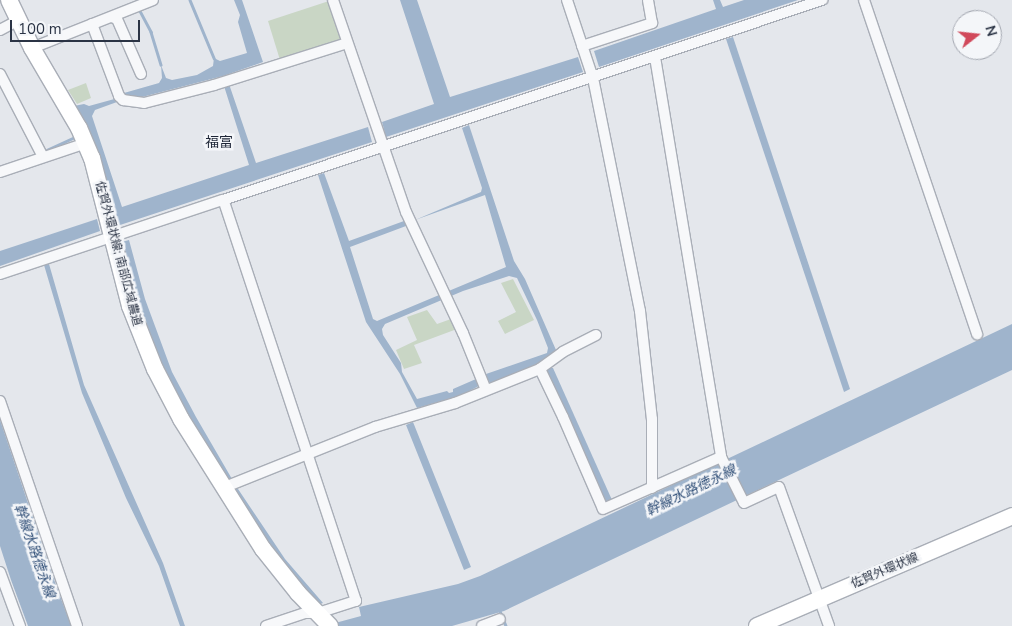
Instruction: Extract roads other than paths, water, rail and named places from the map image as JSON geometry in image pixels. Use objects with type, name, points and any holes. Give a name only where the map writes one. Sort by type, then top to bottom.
[{"type":"main road","name":"佐賀外環状線; 南部広域農道","points":[[9,0],[32,48],[86,143],[92,158],[130,306],[155,369],[181,420],[263,549],[298,593],[325,620]]},
{"type":"main road","name":"佐賀外環状線","points":[[757,626],[1012,516]]},
{"type":"street","points":[[32,48],[153,0]]},
{"type":"street","points":[[333,0],[382,146],[411,224],[446,296],[483,384]]},
{"type":"street","points":[[567,0],[593,78],[640,311],[652,419],[652,488]]},
{"type":"street","points":[[582,46],[652,23],[648,0]]},
{"type":"street","points":[[0,274],[112,236],[120,236],[382,146],[593,78],[822,0]]},
{"type":"street","points":[[864,0],[977,334]]},
{"type":"street","points":[[112,17],[117,19],[141,74]]},
{"type":"street","points":[[0,30],[19,20]]},
{"type":"street","points":[[92,24],[120,96],[123,100],[144,102],[214,85],[347,43]]},
{"type":"street","points":[[655,57],[721,458],[744,503],[780,487],[828,626]]},
{"type":"street","points":[[0,74],[44,157]]},
{"type":"street","points":[[0,172],[86,143]]},
{"type":"street","points":[[223,200],[356,601],[325,620],[305,613],[266,626]]},
{"type":"street","points":[[225,487],[375,427],[455,403],[483,384],[540,369],[562,352],[596,335]]},
{"type":"street","points":[[540,369],[564,417],[603,510],[721,458]]},
{"type":"street","points":[[0,401],[77,626]]},
{"type":"street","points":[[0,572],[20,626]]},
{"type":"street","points":[[482,626],[500,619]]},
{"type":"water","points":[[234,0],[242,0],[263,62],[223,76],[142,97],[126,96],[124,93],[159,83],[162,78],[161,65],[166,78],[172,80],[197,75],[213,66],[214,58],[220,61],[247,53],[238,22],[240,15]]},
{"type":"water","points":[[400,0],[417,0],[450,97],[578,57],[583,72],[386,137],[382,122],[434,104]]},
{"type":"water","points":[[713,0],[720,0],[723,7],[744,0],[798,0],[599,67],[594,51],[716,9]]},
{"type":"water","points":[[733,37],[850,389],[844,392],[726,39]]},
{"type":"water","points":[[229,84],[256,163],[368,127],[372,142],[117,226],[74,106],[84,104],[89,106],[118,98],[117,102],[95,110],[92,116],[122,207],[249,165],[224,86]]},
{"type":"water","points":[[469,125],[514,261],[525,279],[556,350],[545,360],[517,374],[491,383],[488,381],[462,395],[417,408],[400,374],[366,322],[318,175],[324,173],[349,241],[404,221],[406,224],[406,226],[350,247],[373,319],[377,321],[506,267],[485,195],[415,220],[481,192],[482,188],[462,128]],"holes":[[[509,276],[517,278],[537,320],[548,348],[547,353],[486,374],[487,378],[476,379],[453,389],[453,392],[449,393],[447,391],[417,399],[402,372],[401,363],[383,335],[382,329],[385,324],[463,291]]]},
{"type":"water","points":[[97,219],[100,231],[0,266],[0,251]]},
{"type":"water","points":[[129,240],[145,299],[172,372],[232,479],[228,481],[187,415],[164,370],[138,303],[122,242]]},
{"type":"water","points":[[49,264],[84,385],[163,563],[185,626],[180,626],[159,566],[126,498],[82,393],[44,265]]},
{"type":"water","name":"幹線水路徳永線","points":[[1012,324],[1012,370],[745,496],[732,491],[737,500],[504,611],[452,626],[324,626],[361,616],[359,607],[458,584],[480,576]]},
{"type":"water","points":[[553,368],[612,500],[605,503],[547,371]]},
{"type":"water","name":"幹線水路徳永線","points":[[0,420],[71,626],[28,626],[11,580],[0,546]]},
{"type":"water","points":[[413,422],[471,567],[464,570],[406,425]]},
{"type":"water","points":[[236,486],[285,559],[323,603],[320,604],[284,565],[232,487]]},
{"type":"waterway","points":[[190,0],[214,58]]},
{"type":"waterway","points":[[139,9],[151,32],[161,65]]},
{"type":"waterway","points":[[47,150],[73,138]]},
{"type":"waterway","points":[[500,611],[506,626]]},
{"type":"district","name":"福富","points":[[219,143]]}]
